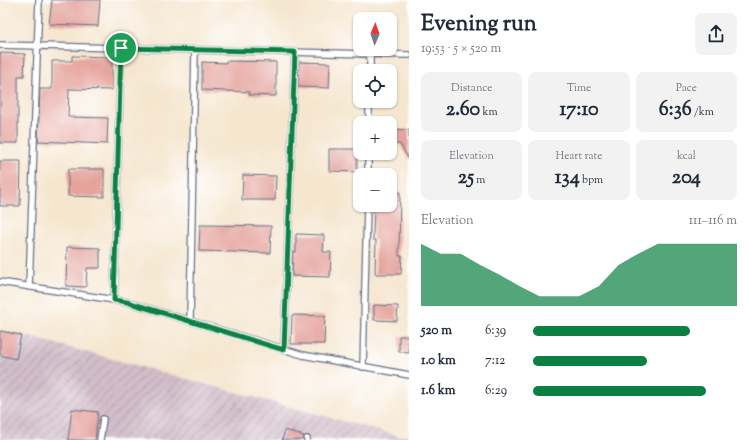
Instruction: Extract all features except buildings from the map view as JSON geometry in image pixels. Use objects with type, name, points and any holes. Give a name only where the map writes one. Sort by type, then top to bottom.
[{"type":"lane","points":[[29,287],[36,46],[39,0]]},
{"type":"lane","points":[[0,45],[353,54]]},
{"type":"lane","points":[[114,300],[121,48]]},
{"type":"lane","points":[[190,321],[195,50]]},
{"type":"lane","points":[[284,350],[295,52]]},
{"type":"lane","points":[[397,55],[409,55]]},
{"type":"lane","points":[[363,367],[367,212]]},
{"type":"lane","points":[[0,282],[127,302],[303,355],[409,375]]},
{"type":"lane","points":[[100,440],[103,419]]},
{"type":"shaded area","points":[[0,329],[399,436],[409,436],[409,440],[0,440]]},
{"type":"route","points":[[121,48],[295,52],[284,350],[127,302],[114,300],[121,48]]}]
